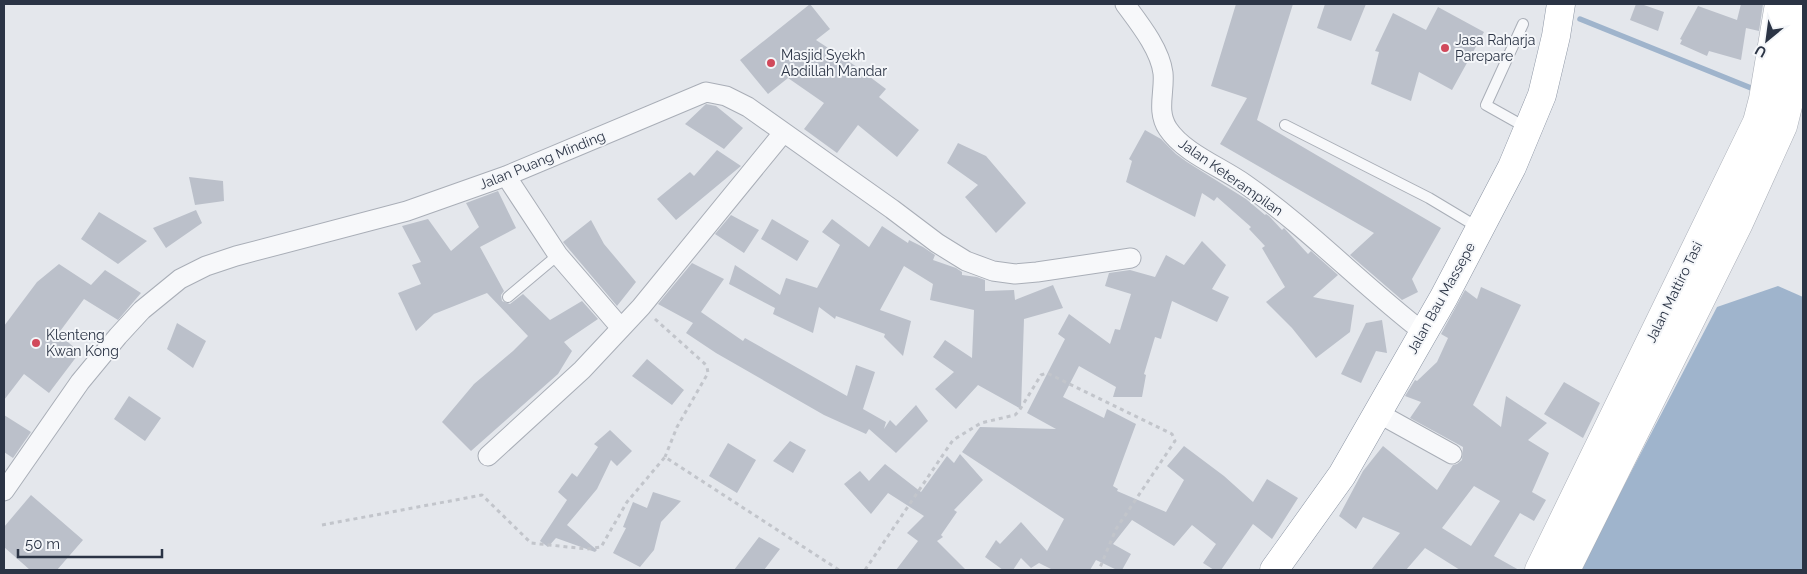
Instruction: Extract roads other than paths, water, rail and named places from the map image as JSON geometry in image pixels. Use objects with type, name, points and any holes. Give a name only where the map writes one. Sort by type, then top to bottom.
[{"type":"main road","name":"Jalan Bau Massepe","points":[[1274,570],[1342,475],[1444,297],[1512,167],[1542,95],[1556,36],[1561,4]]},
{"type":"main road","name":"Jalan Mattiro Tasi","points":[[1779,4],[1779,86]]},
{"type":"main road","name":"Jalan Mattiro Tasi","points":[[1566,570],[1739,223],[1803,10]]},
{"type":"main road","name":"Jalan Mattiro Tasi","points":[[1538,570],[1770,124]]},
{"type":"street","name":"Jalan Keterampilan","points":[[1125,4],[1146,32],[1161,65],[1163,75],[1161,113],[1167,128],[1192,151],[1245,184],[1298,224],[1394,310],[1423,332]]},
{"type":"street","name":"Jalan Puang Minding","points":[[4,491],[80,382],[118,336],[142,310],[180,279],[206,266],[236,256],[407,211],[506,176],[706,92],[726,96],[748,107],[892,209],[937,244],[966,260],[993,271],[1015,274],[1037,272],[1132,258]]},
{"type":"street","points":[[488,456],[582,370],[641,307],[783,133]]},
{"type":"street","points":[[506,176],[558,255],[621,328]]},
{"type":"street","points":[[1378,413],[1452,454]]},
{"type":"lane","points":[[1523,24],[1486,105],[1528,129]]},
{"type":"lane","points":[[1285,125],[1428,198],[1480,229]]},
{"type":"lane","points":[[508,297],[558,255]]},
{"type":"water","points":[[1778,286],[1803,297],[1803,570],[1580,570],[1717,307]]},
{"type":"waterway","points":[[1580,19],[1756,90]]},
{"type":"place","name":"Jasa Raharja Parepare","points":[[1445,48]]},
{"type":"place","name":"Masjid Syekh Abdillah Mandar","points":[[771,63]]},
{"type":"place","name":"Klenteng Kwan Kong","points":[[36,343]]}]
